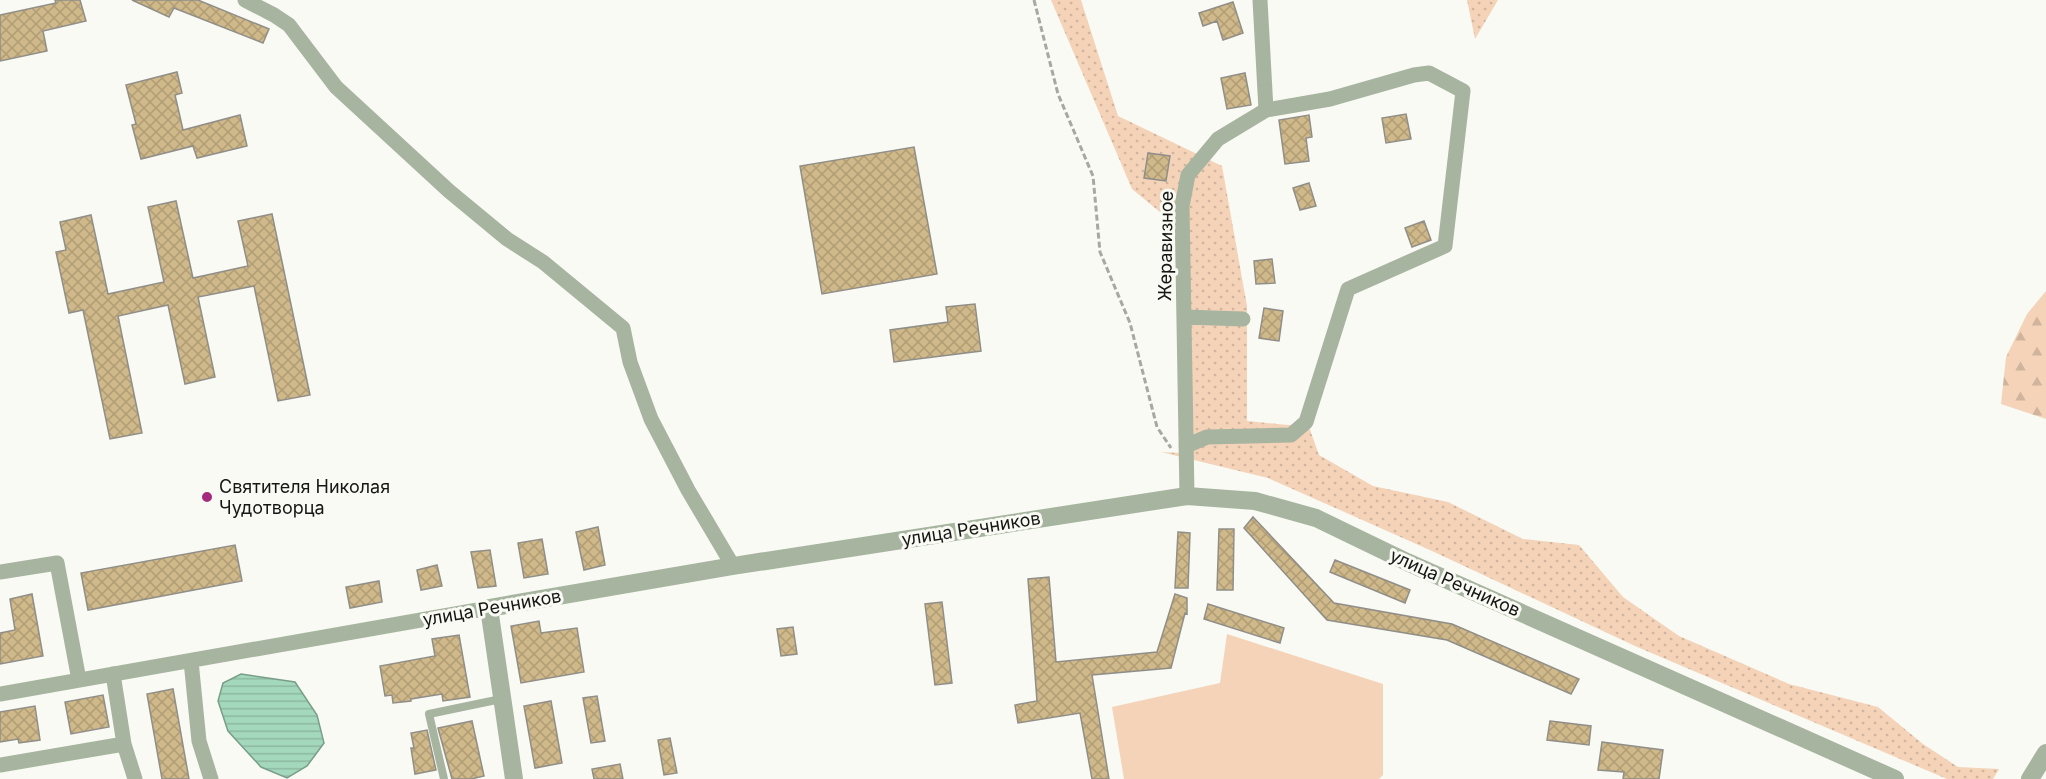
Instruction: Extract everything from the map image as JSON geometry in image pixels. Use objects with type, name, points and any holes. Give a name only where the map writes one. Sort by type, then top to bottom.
[{"type":"street","points":[[245,0],[289,25],[336,87],[449,191],[507,239],[559,274],[623,327],[630,362],[651,419],[688,490],[733,566]]},
{"type":"street","points":[[1186,446],[1207,437],[1291,435],[1306,422],[1348,289],[1444,246],[1463,91],[1429,74],[1414,75],[1330,99],[1266,110],[1260,0]]},
{"type":"street","name":"Жеравизное","points":[[1186,496],[1182,206],[1188,175],[1218,139],[1266,110]]},
{"type":"street","points":[[1184,317],[1243,319]]},
{"type":"street","name":"улица Речников","points":[[0,694],[733,566],[1186,496],[1256,501],[1316,518],[1407,562],[1895,779]]},
{"type":"street","points":[[0,572],[57,563],[79,681]]},
{"type":"street","points":[[489,608],[514,779]]},
{"type":"street","points":[[191,661],[199,741],[211,779]]},
{"type":"street","points":[[113,674],[124,744],[135,779]]},
{"type":"street","points":[[0,765],[124,744]]},
{"type":"street","points":[[2030,779],[2046,753]]},
{"type":"lane","points":[[444,779],[429,714],[502,698]]},
{"type":"path","points":[[1034,0],[1058,94],[1093,176],[1100,252],[1130,323],[1157,428],[1187,470]]},
{"type":"green space","points":[[1051,0],[1081,0],[1118,116],[1222,166],[1247,306],[1247,421],[1309,427],[1319,455],[1373,486],[1448,502],[1523,539],[1579,545],[1623,597],[1679,636],[1789,684],[1878,707],[1923,744],[1958,767],[1999,769],[1993,779],[1947,779],[1635,646],[1432,551],[1268,478],[1161,452],[1181,453],[1183,231],[1132,189]]},
{"type":"green space","points":[[1467,0],[1498,0],[1475,39]]},
{"type":"green space","points":[[2046,291],[2046,419],[2001,404],[2006,357],[2027,314]]},
{"type":"green space","points":[[1227,634],[1383,684],[1383,775],[1379,779],[1124,779],[1112,707],[1220,683]]},
{"type":"shaded area","points":[[241,674],[295,682],[317,715],[324,743],[307,766],[287,778],[261,767],[228,731],[218,701],[223,683]]},
{"type":"building","points":[[55,0],[80,0],[86,21],[43,31],[47,51],[0,61],[0,15],[56,3]]},
{"type":"building","points":[[132,0],[198,0],[269,29],[263,43],[174,8],[169,17]]},
{"type":"building","points":[[1233,2],[1243,33],[1223,40],[1217,21],[1203,26],[1199,13]]},
{"type":"building","points":[[177,72],[182,93],[175,95],[183,130],[240,115],[247,146],[197,158],[193,146],[141,159],[132,125],[136,124],[126,85]]},
{"type":"building","points":[[1245,73],[1251,105],[1227,109],[1221,78]]},
{"type":"building","points":[[1406,114],[1411,139],[1386,143],[1382,118]]},
{"type":"building","points":[[1309,115],[1312,137],[1306,138],[1309,161],[1285,164],[1279,120]]},
{"type":"building","points":[[914,147],[937,274],[822,294],[800,166]]},
{"type":"building","points":[[1148,153],[1170,156],[1166,181],[1144,178]]},
{"type":"building","points":[[1309,183],[1316,206],[1300,210],[1293,188]]},
{"type":"building","points":[[176,201],[193,278],[248,266],[238,221],[272,214],[310,395],[278,401],[254,286],[198,297],[215,377],[185,384],[168,305],[118,316],[142,433],[110,439],[83,310],[69,313],[56,252],[66,250],[60,222],[91,215],[108,294],[164,282],[148,207]]},
{"type":"building","points":[[1424,221],[1431,240],[1412,247],[1405,228]]},
{"type":"building","points":[[1272,259],[1275,283],[1256,284],[1254,261]]},
{"type":"building","points":[[975,304],[981,351],[894,362],[890,330],[948,322],[946,307]]},
{"type":"building","points":[[1264,308],[1283,311],[1279,341],[1259,338]]},
{"type":"building","points":[[1253,517],[1334,603],[1452,624],[1579,679],[1571,694],[1447,640],[1327,620],[1244,528]]},
{"type":"building","points":[[598,527],[605,565],[584,570],[576,532]]},
{"type":"building","points":[[1219,529],[1234,529],[1233,590],[1217,590]]},
{"type":"building","points":[[1178,532],[1190,533],[1188,588],[1175,588]]},
{"type":"building","points":[[542,539],[548,574],[524,578],[518,543]]},
{"type":"building","points":[[235,545],[242,581],[88,610],[81,573]]},
{"type":"building","points":[[490,550],[496,586],[478,588],[471,552]]},
{"type":"building","points":[[1335,560],[1410,590],[1405,603],[1330,572]]},
{"type":"building","points":[[437,565],[442,586],[421,590],[417,570]]},
{"type":"building","points":[[1049,577],[1056,662],[1157,652],[1175,594],[1187,598],[1187,614],[1185,613],[1171,668],[1092,675],[1109,779],[1092,779],[1080,713],[1018,723],[1015,705],[1037,701],[1028,579]]},
{"type":"building","points":[[379,581],[382,602],[350,608],[346,587]]},
{"type":"building","points":[[32,594],[43,656],[0,664],[0,633],[15,630],[10,599]]},
{"type":"building","points":[[942,602],[952,683],[935,685],[925,604]]},
{"type":"building","points":[[1208,604],[1284,628],[1280,643],[1204,619]]},
{"type":"building","points":[[539,621],[541,633],[577,628],[584,672],[521,683],[511,626]]},
{"type":"building","points":[[793,627],[797,654],[781,656],[777,629]]},
{"type":"building","points":[[459,635],[470,697],[443,701],[442,694],[393,703],[392,695],[385,696],[380,666],[435,656],[432,639]]},
{"type":"building","points":[[173,689],[189,779],[162,779],[147,694]]},
{"type":"building","points":[[103,695],[109,727],[71,734],[65,702]]},
{"type":"building","points":[[597,696],[605,741],[591,743],[583,698]]},
{"type":"building","points":[[551,701],[562,763],[535,768],[524,706]]},
{"type":"building","points":[[35,706],[40,740],[19,743],[18,739],[0,742],[0,712]]},
{"type":"building","points":[[472,721],[484,776],[452,779],[438,728]]},
{"type":"building","points":[[1550,721],[1591,726],[1589,745],[1547,740]]},
{"type":"building","points":[[427,730],[436,770],[415,774],[411,733]]},
{"type":"building","points":[[670,738],[677,773],[664,775],[658,740]]},
{"type":"building","points":[[1602,742],[1663,750],[1659,779],[1623,779],[1624,772],[1598,770]]},
{"type":"building","points":[[620,764],[623,779],[594,779],[592,769]]},
{"type":"place","name":"Святителя Николая Чудотворца","points":[[207,497]]}]
